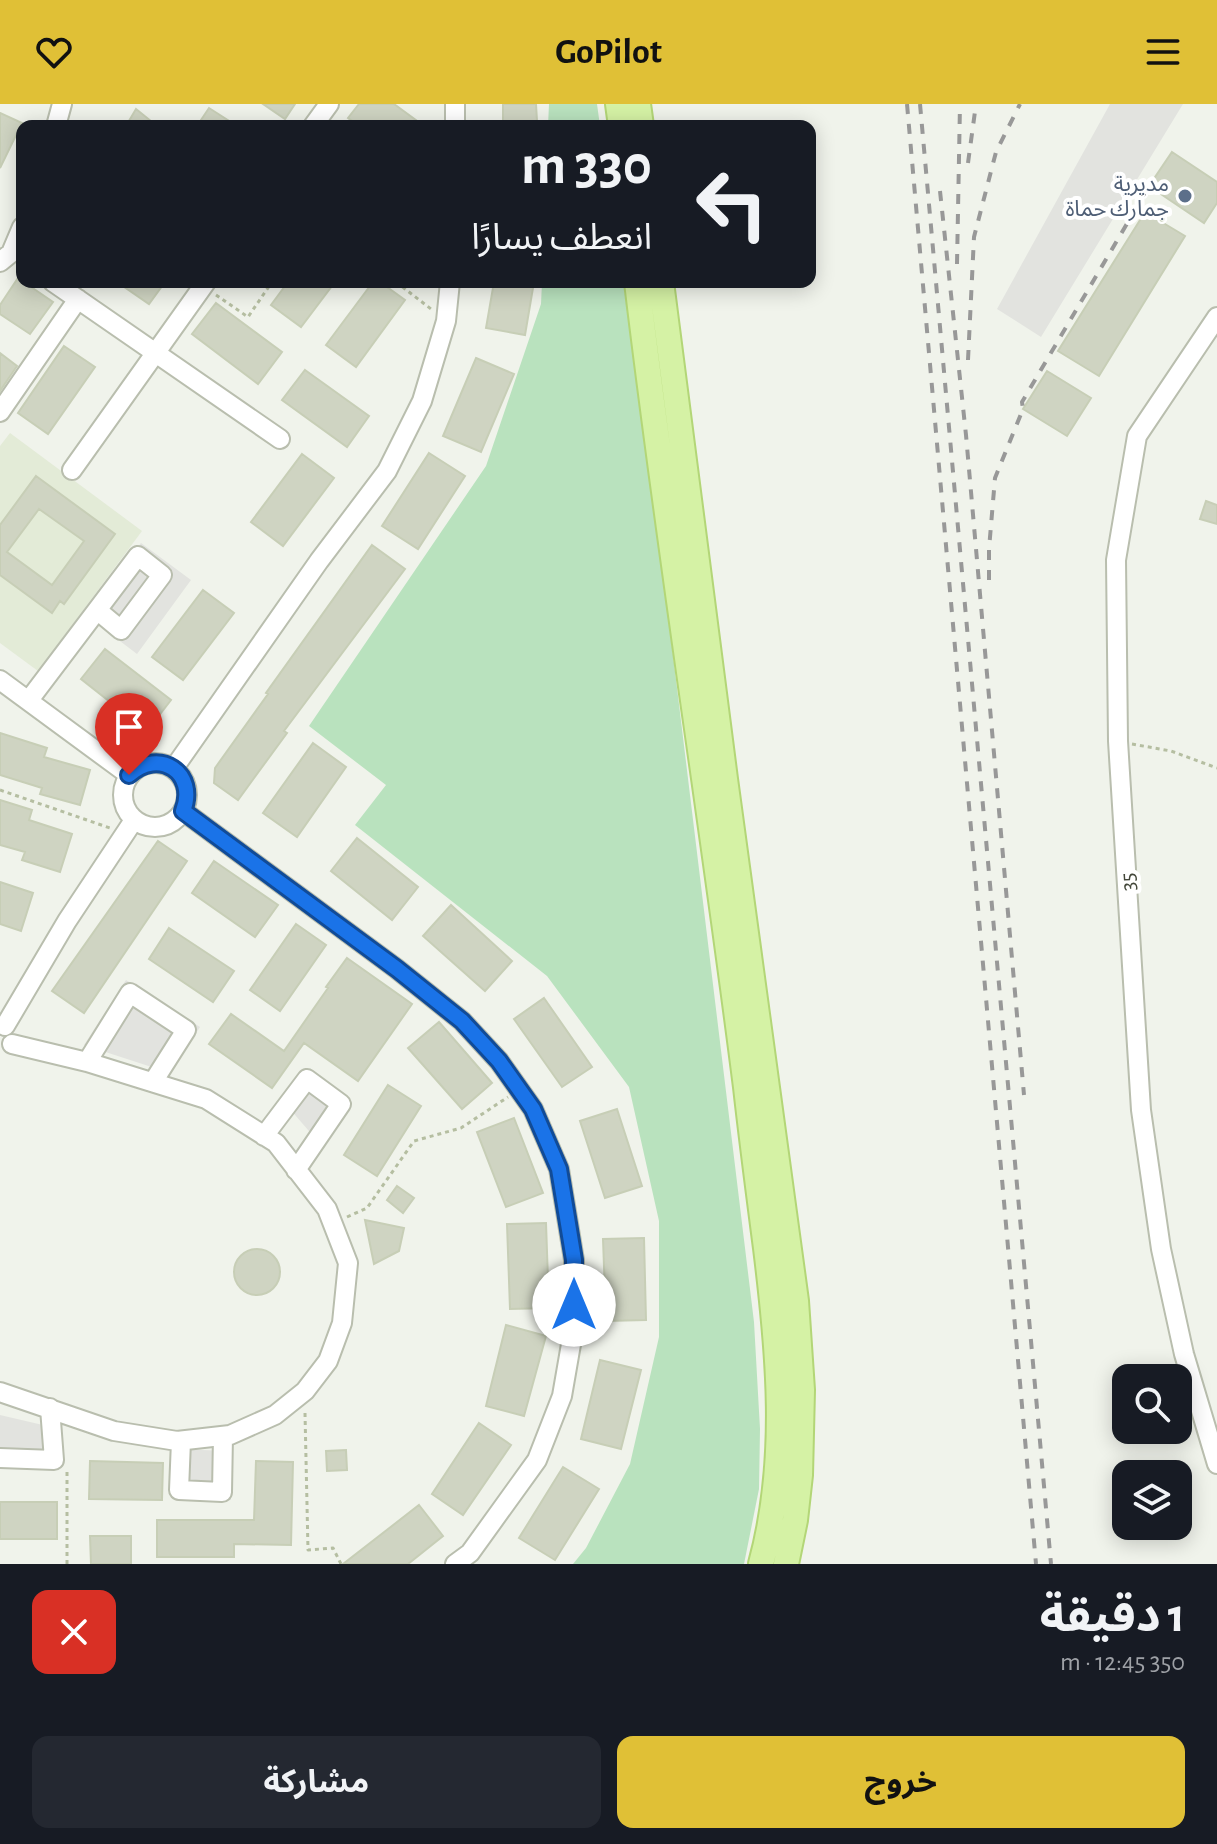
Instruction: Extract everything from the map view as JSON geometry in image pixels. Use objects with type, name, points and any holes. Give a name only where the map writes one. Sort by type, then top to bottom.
[{"type":"main road","points":[[638,288],[727,937],[776,1328],[779,1396],[776,1472],[769,1532],[761,1564]]},
{"type":"main road","points":[[662,288],[796,1301],[802,1390],[800,1475],[786,1564]]},
{"type":"street","points":[[62,288],[280,439]]},
{"type":"street","points":[[72,470],[201,288]]},
{"type":"street","points":[[174,768],[319,561],[387,471],[422,401],[446,321],[449,288]]},
{"type":"street","points":[[0,412],[78,299]]},
{"type":"street","name":"35","points":[[1217,317],[1137,436],[1116,560],[1118,741],[1141,1110],[1161,1249],[1184,1354],[1217,1464]]},
{"type":"street","points":[[29,700],[97,610]]},
{"type":"street","points":[[0,680],[129,775]]},
{"type":"street","points":[[0,1392],[114,1431],[181,1441],[230,1435],[275,1415],[305,1391],[328,1361],[342,1323],[348,1263],[327,1209],[276,1143],[206,1099],[4,1037],[67,921],[130,827],[122,793],[129,775],[145,764],[155,762],[174,768],[186,783],[187,802],[183,811],[176,820],[166,825],[130,827]]},
{"type":"street","points":[[183,811],[397,969],[462,1021],[499,1061],[533,1109],[559,1169],[574,1260],[574,1327],[562,1396],[537,1460],[470,1553],[455,1564]]},
{"type":"street","points":[[87,1062],[130,993],[186,1030],[153,1082]]},
{"type":"street","points":[[264,1136],[307,1079],[341,1104],[296,1170]]},
{"type":"street","points":[[0,1458],[54,1460],[50,1408]]},
{"type":"street","points":[[181,1441],[179,1490],[222,1492],[223,1436]]},
{"type":"path","points":[[209,288],[248,317],[268,288]]},
{"type":"path","points":[[404,288],[446,321]]},
{"type":"path","points":[[1118,741],[1171,751],[1217,768]]},
{"type":"path","points":[[0,790],[130,827]]},
{"type":"path","points":[[333,1224],[367,1208],[414,1141],[461,1128],[519,1089]]},
{"type":"path","points":[[305,1391],[308,1550],[333,1548],[341,1564]]},
{"type":"path","points":[[67,1459],[67,1564]]},
{"type":"shaded area","points":[[1110,104],[1183,104],[1041,337],[997,309]]},
{"type":"shaded area","points":[[10,433],[142,531],[38,671],[0,643],[0,446]]},
{"type":"shaded area","points":[[141,543],[191,580],[137,654],[87,616]]},
{"type":"shaded area","points":[[126,980],[200,1027],[170,1073],[84,1045]]},
{"type":"shaded area","points":[[307,1070],[351,1103],[321,1145],[283,1101]]},
{"type":"shaded area","points":[[0,1415],[60,1429],[61,1468],[0,1467]]},
{"type":"shaded area","points":[[172,1449],[231,1451],[231,1500],[171,1498]]},
{"type":"green space","points":[[549,104],[597,104],[599,120],[548,120]]},
{"type":"green space","points":[[542,288],[624,288],[630,324],[754,1322],[760,1429],[759,1489],[744,1564],[573,1564],[586,1548],[630,1464],[659,1337],[659,1221],[629,1087],[547,976],[355,825],[386,785],[309,726],[486,466],[541,304]]},
{"type":"building","points":[[263,104],[295,104],[285,119]]},
{"type":"building","points":[[359,104],[394,104],[416,120],[351,120],[348,118]]},
{"type":"building","points":[[503,104],[536,104],[537,120],[503,120]]},
{"type":"building","points":[[209,108],[228,120],[201,120]]},
{"type":"building","points":[[136,109],[150,120],[130,120]]},
{"type":"building","points":[[0,113],[16,120],[16,135],[0,168]]},
{"type":"building","points":[[1172,152],[1217,182],[1217,203],[1204,223],[1149,186]]},
{"type":"building","points":[[1145,212],[1185,236],[1099,376],[1058,351]]},
{"type":"building","points":[[16,281],[16,288],[33,288],[53,302],[30,334],[0,314],[0,305]]},
{"type":"building","points":[[126,288],[161,288],[149,304]]},
{"type":"building","points":[[284,288],[330,288],[301,327],[271,305]]},
{"type":"building","points":[[369,288],[388,288],[405,300],[356,367],[326,345]]},
{"type":"building","points":[[493,288],[533,288],[525,335],[486,328]]},
{"type":"building","points":[[216,303],[282,352],[258,384],[192,334]]},
{"type":"building","points":[[64,346],[95,367],[48,434],[18,413]]},
{"type":"building","points":[[0,353],[17,366],[0,391]]},
{"type":"building","points":[[476,358],[514,374],[481,452],[443,436]]},
{"type":"building","points":[[305,370],[369,416],[347,447],[282,400]]},
{"type":"building","points":[[1047,371],[1091,398],[1067,436],[1023,409]]},
{"type":"building","points":[[429,453],[465,476],[418,549],[382,526]]},
{"type":"building","points":[[302,454],[334,478],[283,546],[251,522]]},
{"type":"building","points":[[36,476],[115,534],[64,604],[60,601],[52,613],[0,575],[0,525]],"holes":[[[39,509],[84,541],[52,585],[7,552]]]},
{"type":"building","points":[[1206,501],[1217,505],[1217,524],[1200,519]]},
{"type":"building","points":[[372,545],[405,569],[284,731],[287,733],[238,800],[214,783],[215,768]]},
{"type":"building","points":[[203,590],[234,613],[183,680],[152,657]]},
{"type":"building","points":[[105,649],[171,700],[147,731],[81,679]]},
{"type":"building","points":[[0,733],[47,748],[44,757],[90,770],[80,805],[40,794],[42,788],[0,775]]},
{"type":"building","points":[[313,743],[346,767],[297,837],[263,813]]},
{"type":"building","points":[[0,800],[32,810],[29,820],[72,834],[60,872],[22,860],[25,852],[0,845]]},
{"type":"building","points":[[357,838],[418,887],[392,920],[331,871]]},
{"type":"building","points":[[158,841],[187,861],[84,1013],[52,991]]},
{"type":"building","points":[[214,861],[278,905],[255,937],[192,893]]},
{"type":"building","points":[[0,882],[33,893],[21,931],[0,924]]},
{"type":"building","points":[[451,905],[512,961],[485,991],[423,936]]},
{"type":"building","points":[[296,924],[326,945],[280,1011],[250,990]]},
{"type":"building","points":[[169,928],[234,971],[213,1002],[149,959]]},
{"type":"building","points":[[347,958],[412,1004],[358,1081],[304,1043],[272,1088],[209,1044],[231,1014],[284,1051]]},
{"type":"building","points":[[544,998],[592,1067],[562,1087],[514,1019]]},
{"type":"building","points":[[439,1022],[492,1083],[462,1109],[408,1048]]},
{"type":"building","points":[[388,1085],[421,1106],[377,1176],[344,1155]]},
{"type":"building","points":[[617,1109],[642,1186],[605,1198],[580,1121]]},
{"type":"building","points":[[514,1118],[543,1193],[506,1207],[477,1132]]},
{"type":"building","points":[[397,1186],[414,1198],[403,1213],[387,1200]]},
{"type":"building","points":[[365,1220],[404,1228],[399,1251],[374,1264]]},
{"type":"building","points":[[546,1223],[549,1308],[510,1309],[507,1224]]},
{"type":"building","points":[[644,1238],[646,1320],[606,1321],[603,1239]]},
{"type":"building","points":[[257,1249],[266,1250],[273,1256],[279,1263],[279,1281],[273,1288],[266,1294],[257,1295],[248,1294],[241,1288],[235,1281],[234,1272],[235,1263],[241,1256],[248,1250]]},
{"type":"building","points":[[506,1325],[546,1336],[524,1416],[486,1406]]},
{"type":"building","points":[[600,1360],[641,1370],[621,1449],[581,1439]]},
{"type":"building","points":[[479,1423],[511,1445],[463,1515],[432,1494]]},
{"type":"building","points":[[346,1450],[347,1470],[327,1471],[326,1451]]},
{"type":"building","points":[[90,1461],[163,1463],[162,1500],[89,1499]]},
{"type":"building","points":[[256,1461],[293,1462],[291,1545],[234,1544],[234,1557],[157,1557],[157,1520],[254,1520]]},
{"type":"building","points":[[563,1467],[599,1489],[555,1560],[519,1538]]},
{"type":"building","points":[[0,1502],[57,1502],[57,1539],[0,1539]]},
{"type":"building","points":[[419,1505],[443,1536],[408,1564],[343,1564]]},
{"type":"building","points":[[90,1536],[131,1536],[131,1564],[91,1564]]},
{"type":"railway","points":[[907,104],[1036,1564]]},
{"type":"railway","points":[[920,104],[1051,1564]]},
{"type":"railway","points":[[957,264],[960,104]]},
{"type":"railway","points":[[968,163],[976,104]]},
{"type":"railway","points":[[968,360],[974,237],[996,152],[1020,104]]},
{"type":"railway","points":[[989,580],[995,478],[1023,409],[1022,402],[1148,188]]},
{"type":"railway","points":[[940,191],[966,435],[1024,1095]]},
{"type":"place","name":"مديرية جمارك حماة","points":[[1185,196]]},
{"type":"route","points":[[129,775],[145,764],[155,762],[174,768],[186,783],[188,793],[183,811],[397,969],[462,1021],[499,1061],[533,1109],[559,1169],[574,1260],[574,1305]]}]
